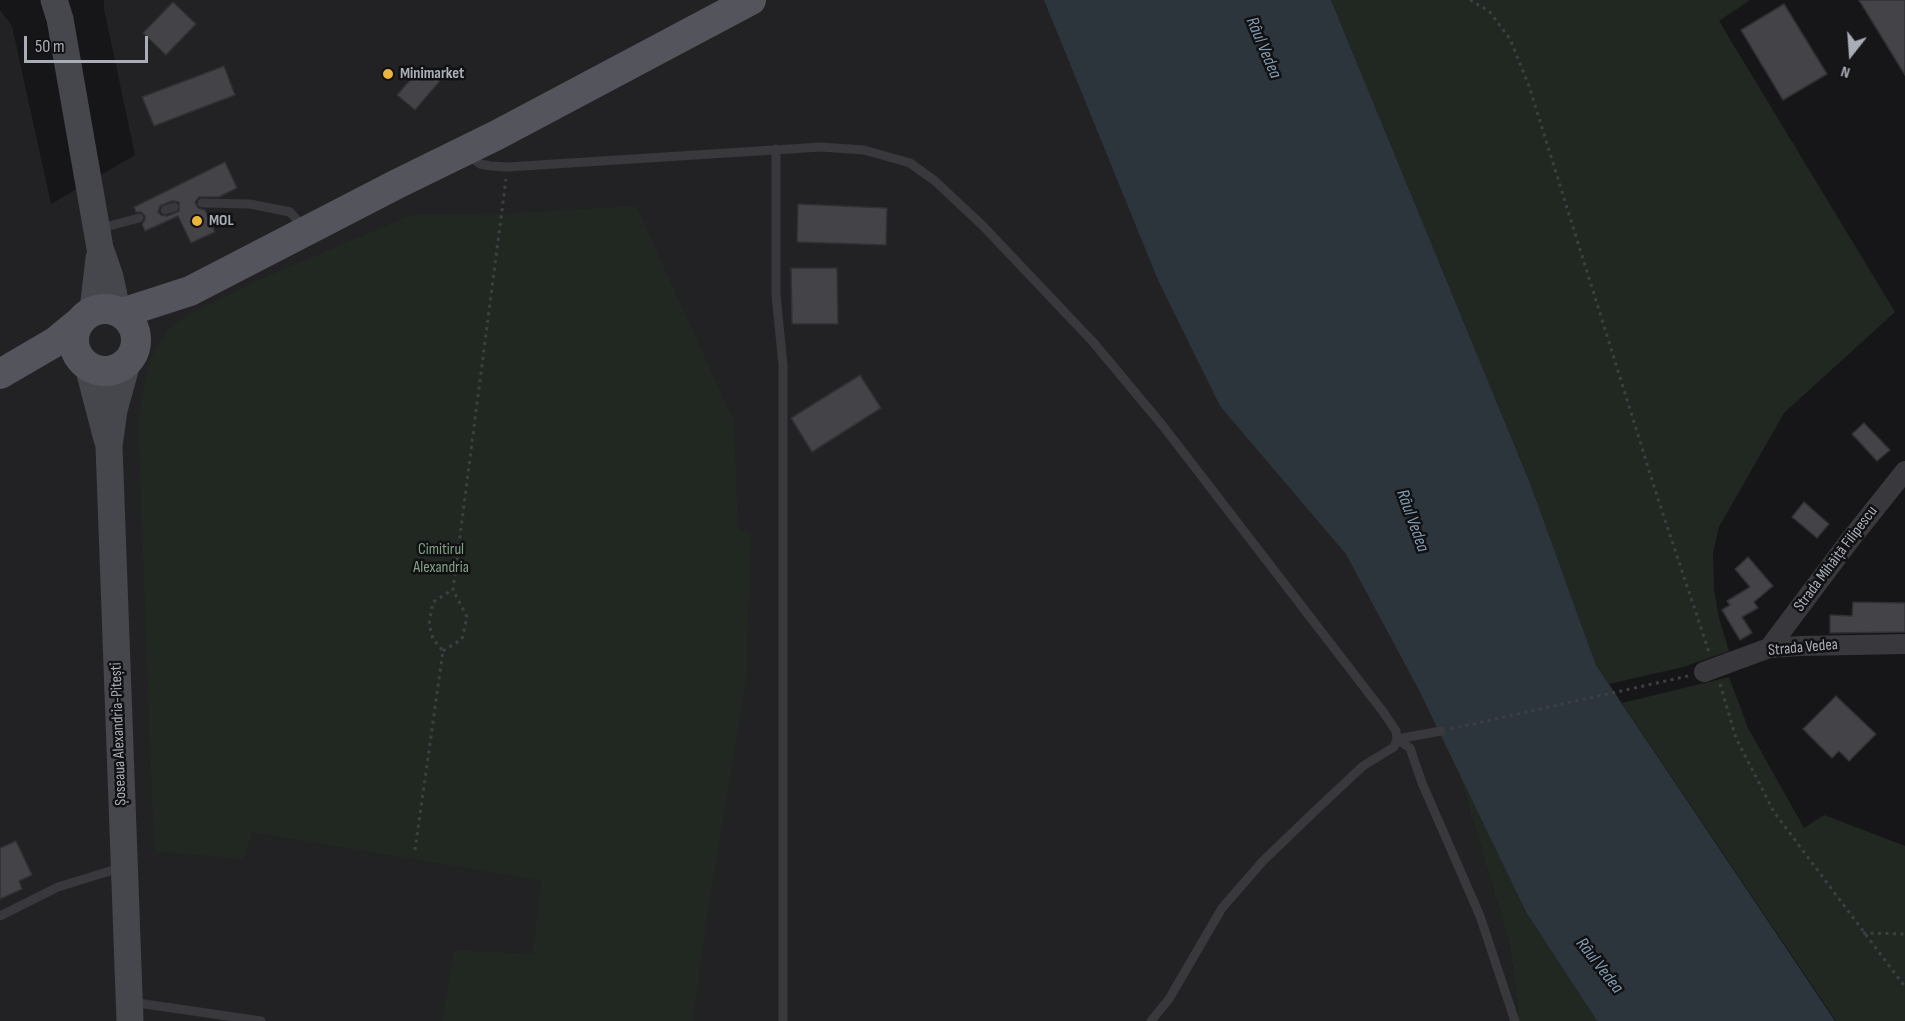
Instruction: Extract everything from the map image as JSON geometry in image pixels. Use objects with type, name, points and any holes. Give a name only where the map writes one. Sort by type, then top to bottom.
[{"type":"main road","points":[[54,0],[60,19],[98,239],[112,284],[103,314],[74,333],[74,343],[76,353],[85,364],[97,370],[108,371],[118,368],[157,318],[190,291],[468,150],[752,0]]},
{"type":"main road","points":[[6,371],[103,314],[190,291]]},
{"type":"main road","points":[[103,314],[130,320],[135,330],[132,351]]},
{"type":"main road","name":"Șoseaua Alexandria-Pitești","points":[[129,1011],[109,446],[114,410],[132,351]]},
{"type":"main road","points":[[6,371],[55,363],[85,364]]},
{"type":"main road","name":"Șoseaua Alexandria-Pitești","points":[[85,364],[109,446]]},
{"type":"street","name":"Strada Mihăiță Filipescu","points":[[1769,648],[1905,471]]},
{"type":"street","name":"Strada Vedea","points":[[1709,670],[1769,648],[1905,644]]},
{"type":"lane","points":[[468,150],[471,157],[480,164],[507,167],[821,147],[864,150],[910,163],[935,181],[983,226],[1093,342],[1163,426],[1384,713],[1396,731],[1397,739],[1394,747],[1363,766],[1263,861],[1222,908],[1169,999],[1151,1021]]},
{"type":"lane","points":[[777,149],[776,295],[783,365],[783,1021]]},
{"type":"lane","points":[[202,203],[250,204],[290,212],[306,231]]},
{"type":"lane","points":[[98,239],[139,218]]},
{"type":"lane","points":[[1397,739],[1441,731]]},
{"type":"lane","points":[[1397,739],[1410,748],[1422,783],[1480,916],[1515,1021]]},
{"type":"lane","points":[[0,916],[58,887],[124,867]]},
{"type":"lane","points":[[129,1011],[261,1021]]},
{"type":"path","points":[[1470,0],[1489,11],[1510,39],[1529,86],[1709,670],[1736,738],[1774,812],[1905,987]]},
{"type":"path","points":[[443,651],[462,639],[467,617],[453,590],[507,167]]},
{"type":"path","points":[[415,850],[443,651],[433,639],[429,624],[433,602],[453,590]]},
{"type":"path","points":[[1441,731],[1709,670]]},
{"type":"path","points":[[1863,933],[1905,934]]},
{"type":"shaded area","points":[[104,0],[1314,0],[1457,767],[1510,946],[1519,1021],[0,1021],[0,10],[12,26],[51,204],[135,155]]},
{"type":"green space","points":[[1331,0],[1750,0],[1719,21],[1895,312],[1784,413],[1719,527],[1713,553],[1714,589],[1719,618],[1729,651],[1683,667],[1609,684],[1596,665],[1530,483]]},
{"type":"green space","name":"Cimitirul Alexandria","points":[[636,206],[734,422],[738,530],[751,533],[746,680],[705,931],[693,1021],[442,1021],[454,950],[533,954],[541,880],[252,832],[244,859],[154,851],[138,420],[144,385],[151,358],[167,332],[185,316],[256,281],[412,215],[496,214]]},
{"type":"green space","points":[[1729,677],[1748,728],[1804,828],[1824,815],[1905,846],[1905,1021],[1836,1021],[1622,703]]},
{"type":"green space","points":[[1457,767],[1526,912],[1597,1021],[1519,1021],[1510,946]]},
{"type":"water","name":"Râul Vedea","points":[[1044,0],[1331,0],[1530,483],[1596,665],[1835,1021],[1597,1021],[1526,912],[1420,692],[1346,554],[1220,406],[1158,280]]},
{"type":"building","points":[[1859,0],[1905,0],[1905,75]]},
{"type":"building","points":[[173,2],[196,24],[166,55],[143,33]]},
{"type":"building","points":[[1784,4],[1827,74],[1783,100],[1741,30]]},
{"type":"building","points":[[224,66],[235,95],[154,126],[142,97]]},
{"type":"building","points":[[422,66],[440,81],[415,110],[397,95]]},
{"type":"building","points":[[225,162],[237,188],[219,197],[199,197],[195,202],[198,208],[205,210],[215,232],[191,243],[178,216],[145,231],[142,224],[145,216],[141,212],[136,212],[134,207]],"holes":[[[172,201],[179,202],[179,211],[167,216],[158,212],[160,206]]]},
{"type":"building","points":[[798,204],[887,208],[886,245],[797,242]]},
{"type":"building","points":[[791,268],[837,268],[838,324],[792,324]]},
{"type":"building","points":[[860,375],[881,408],[812,452],[791,418]]},
{"type":"building","points":[[1864,423],[1890,450],[1877,461],[1852,434]]},
{"type":"building","points":[[1804,502],[1829,524],[1817,538],[1792,517]]},
{"type":"building","points":[[1748,557],[1773,586],[1754,602],[1758,608],[1742,617],[1752,633],[1740,640],[1722,610],[1730,605],[1727,601],[1750,587],[1735,569]]},
{"type":"building","points":[[1853,602],[1905,603],[1905,632],[1830,633],[1830,615],[1852,616]]},
{"type":"building","points":[[1836,696],[1876,734],[1849,761],[1839,751],[1832,758],[1803,729]]},
{"type":"building","points":[[16,841],[32,875],[19,881],[22,889],[0,899],[0,848]]},
{"type":"place","name":"Minimarket","points":[[388,74]]},
{"type":"place","name":"MOL","points":[[197,221]]}]
